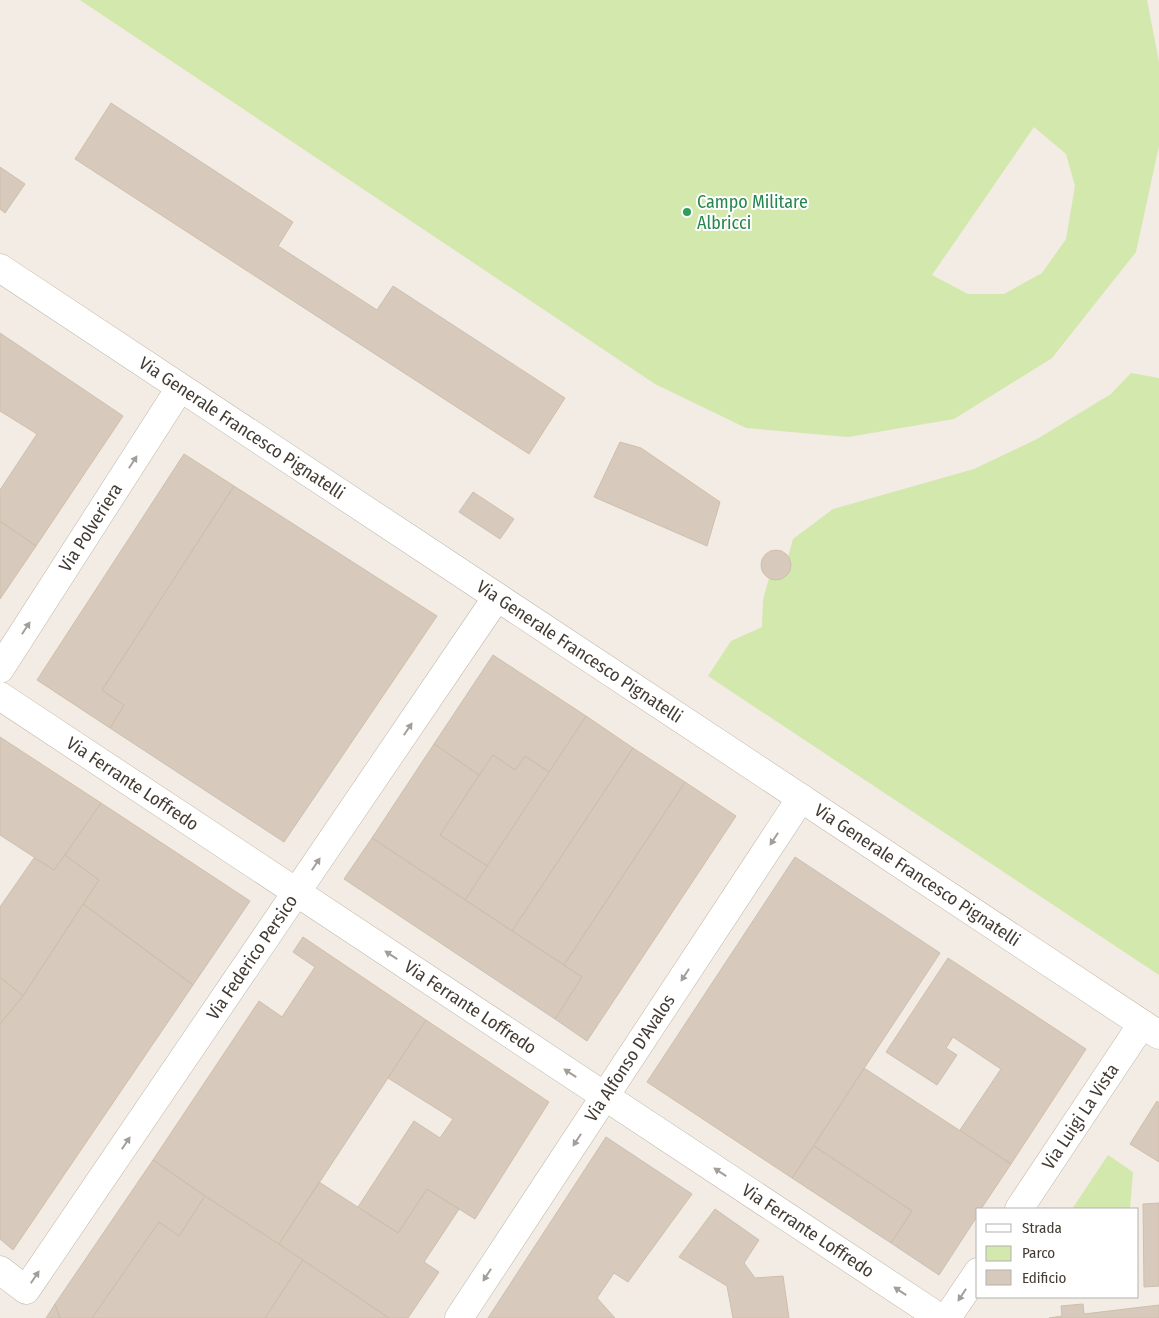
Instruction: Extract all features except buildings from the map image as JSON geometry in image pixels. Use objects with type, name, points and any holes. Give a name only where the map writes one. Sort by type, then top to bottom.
[{"type":"street","name":"Via Generale Francesco Pignatelli","points":[[0,268],[1151,1029]]},
{"type":"street","name":"Via Polveriera","points":[[0,669],[180,388]]},
{"type":"street","name":"Via Federico Persico","points":[[0,1270],[26,1290],[497,597]]},
{"type":"street","name":"Via Ferrante Loffredo","points":[[0,696],[940,1318]]},
{"type":"street","name":"Via Alfonso D'Avalos","points":[[459,1318],[801,798]]},
{"type":"street","name":"Via Luigi La Vista","points":[[1020,1208],[1151,1029]]},
{"type":"street","points":[[947,1318],[976,1275]]},
{"type":"green space","name":"Campo Militare Albricci","points":[[80,0],[1147,0],[1159,62],[1159,146],[1136,252],[1052,358],[954,419],[848,437],[746,428],[655,384]],"holes":[[[1034,127],[1066,154],[1075,186],[1066,239],[1042,273],[1004,294],[968,294],[932,275]]]},
{"type":"green space","points":[[1131,373],[1159,378],[1159,975],[708,676],[731,641],[762,627],[763,600],[769,578],[777,580],[786,577],[791,566],[788,557],[793,539],[833,509],[974,469],[1037,439],[1111,394]]},
{"type":"green space","points":[[1108,1155],[1133,1172],[1130,1208],[1073,1208]]},
{"type":"place","name":"Campo Militare Albricci","points":[[687,212]]}]
